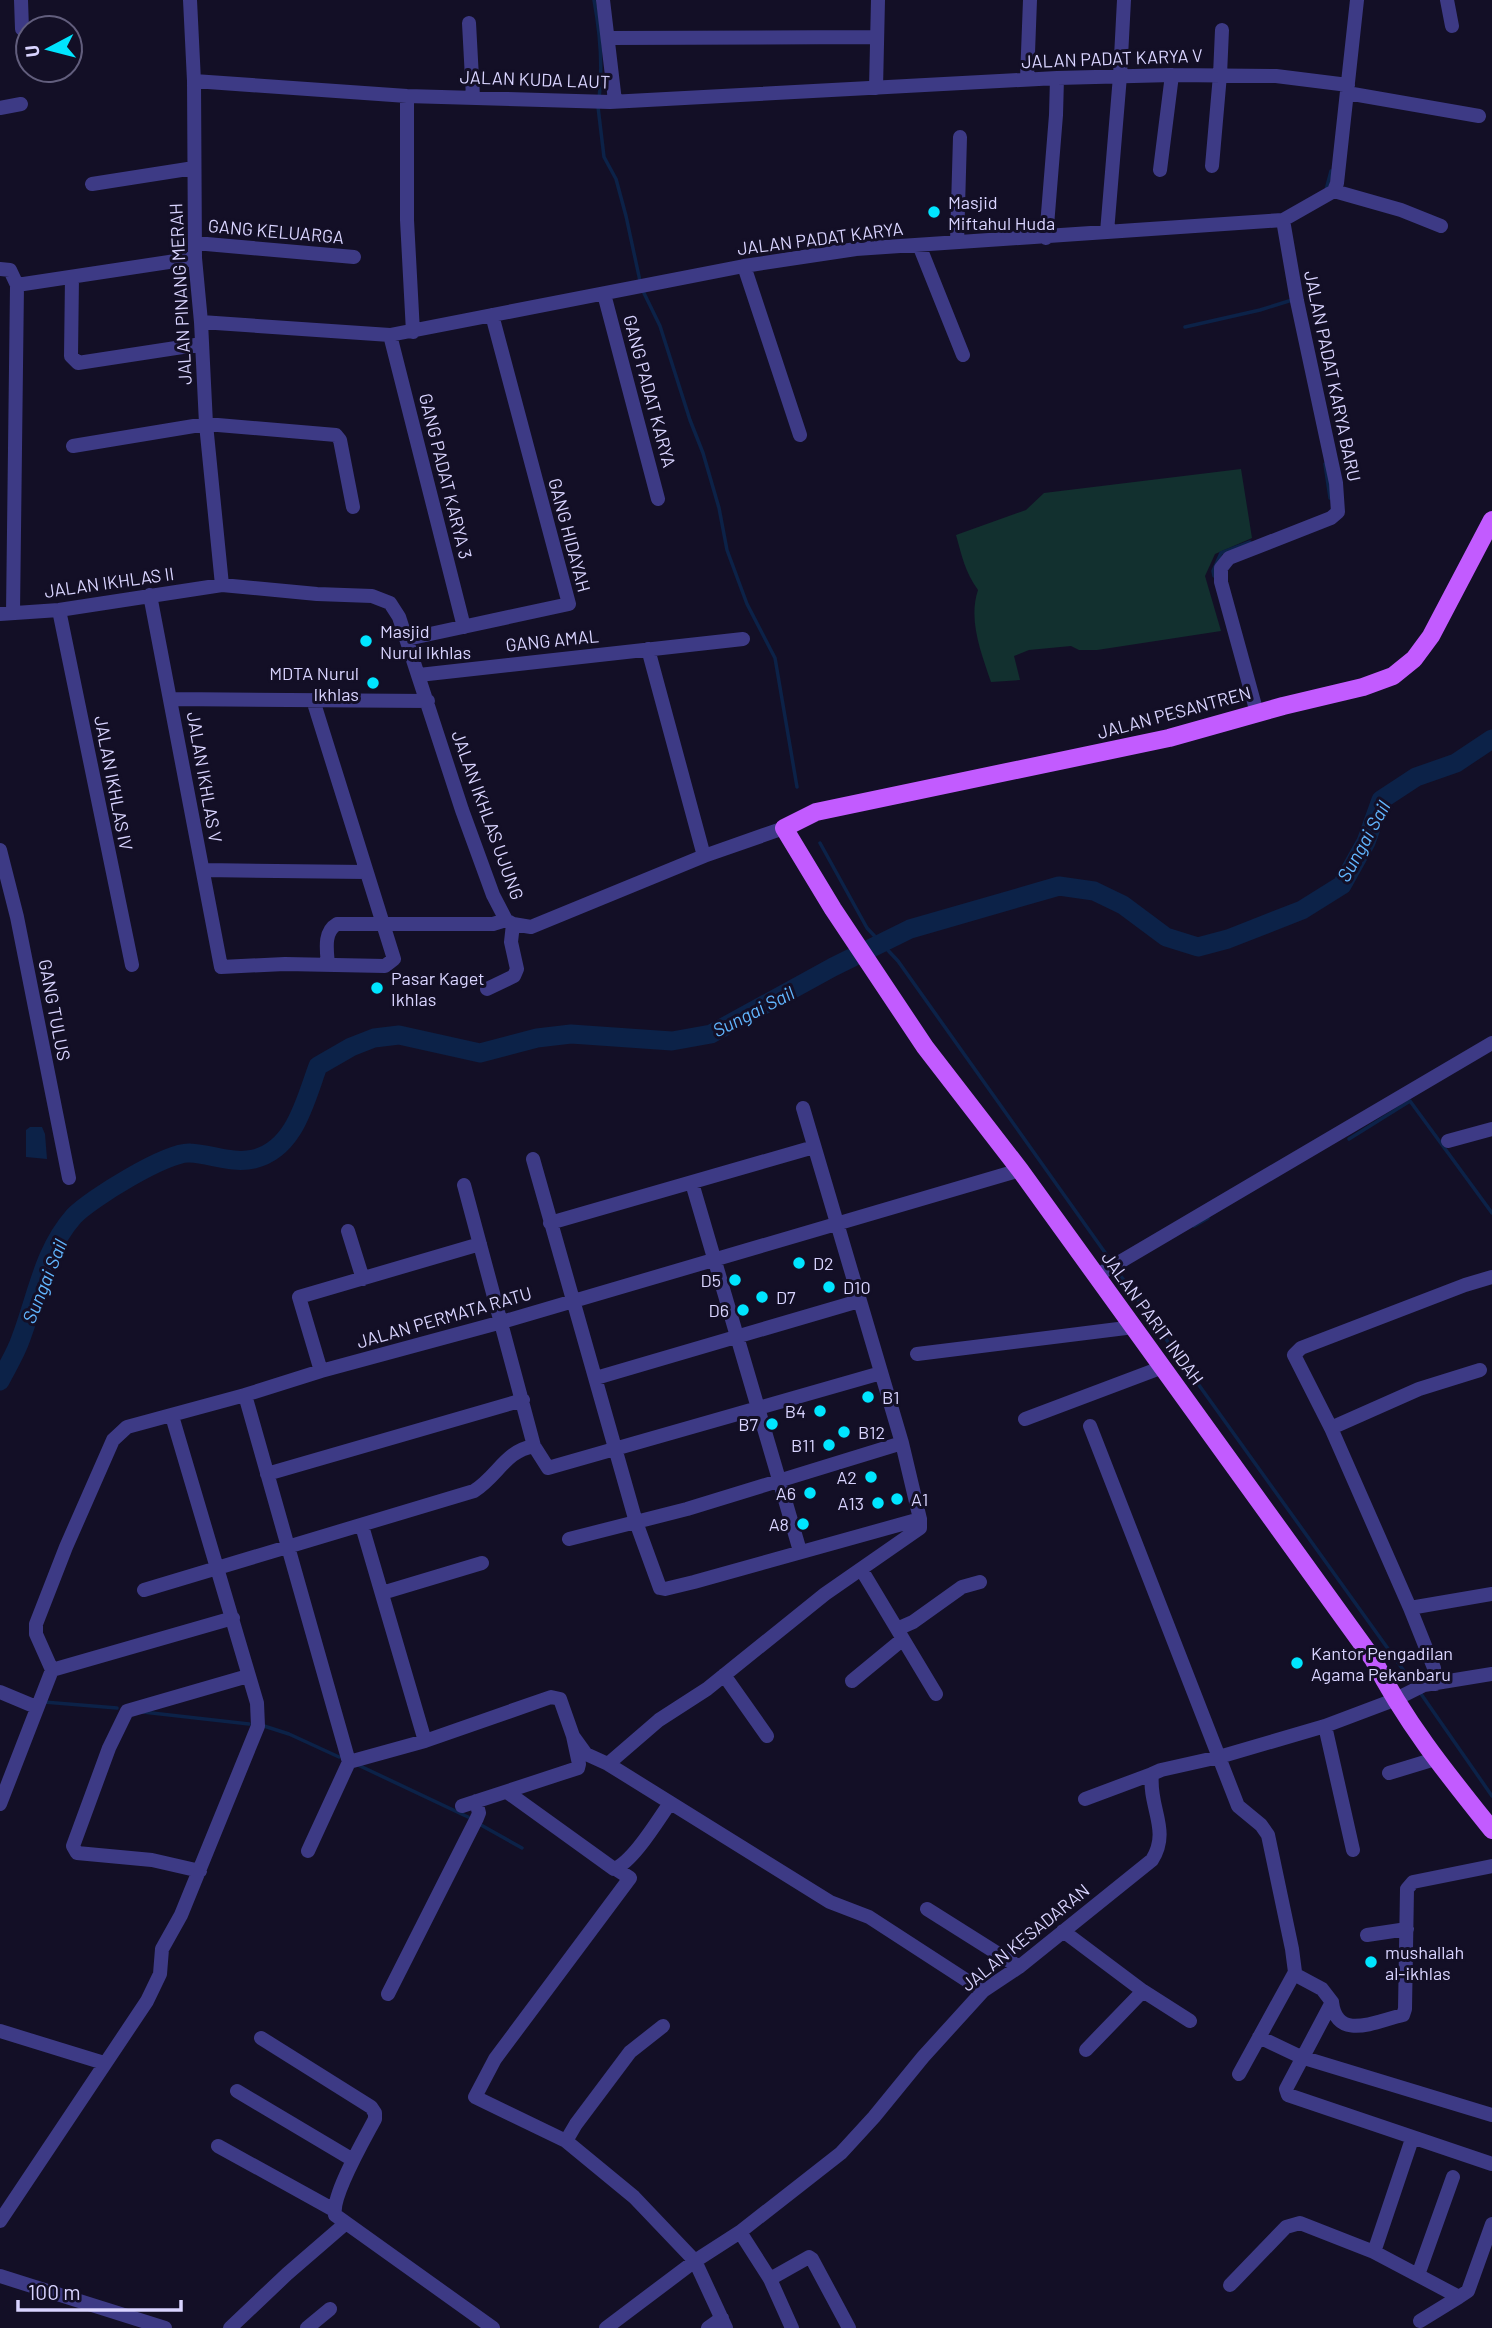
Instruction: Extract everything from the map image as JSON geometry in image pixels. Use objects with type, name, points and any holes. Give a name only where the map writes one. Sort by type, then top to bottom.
[{"type":"main road","name":"JALAN PESANTREN","points":[[784,828],[816,812],[1169,738],[1363,687],[1393,676],[1414,659],[1442,618],[1492,520]]},
{"type":"main road","name":"JALAN PARIT INDAH","points":[[784,828],[833,909],[925,1047],[1101,1273],[1134,1327],[1373,1659],[1394,1700],[1435,1759],[1492,1830]]},
{"type":"street","points":[[603,0],[609,38],[613,102]]},
{"type":"street","points":[[876,88],[878,0]]},
{"type":"street","points":[[1027,79],[1030,0]]},
{"type":"street","points":[[1107,232],[1124,0]]},
{"type":"street","points":[[1357,0],[1334,191],[1401,210],[1441,226]]},
{"type":"street","points":[[1447,0],[1452,26]]},
{"type":"street","name":"JALAN PINANG MERAH","points":[[193,1],[195,258],[206,424],[222,585]]},
{"type":"street","points":[[469,23],[473,97]]},
{"type":"street","points":[[1212,166],[1222,30]]},
{"type":"street","points":[[609,38],[876,37]]},
{"type":"street","points":[[1160,170],[1172,75]]},
{"type":"street","name":"JALAN PADAT KARYA V","points":[[876,88],[1120,76],[1276,76],[1479,116]]},
{"type":"street","points":[[1046,238],[1057,78]]},
{"type":"street","name":"JALAN KUDA LAUT","points":[[194,81],[407,96],[591,102],[876,88]]},
{"type":"street","points":[[407,96],[407,220],[413,332]]},
{"type":"street","points":[[0,108],[21,104]]},
{"type":"street","points":[[957,242],[960,137]]},
{"type":"street","points":[[92,184],[194,168]]},
{"type":"street","name":"JALAN PADAT KARYA","points":[[201,322],[390,335],[744,266],[856,249],[1283,220],[1334,191]]},
{"type":"street","name":"JALAN PADAT KARYA BARU","points":[[1257,713],[1221,582],[1221,568],[1229,558],[1331,518],[1338,512],[1336,483],[1297,301],[1283,220]]},
{"type":"street","name":"GANG KELUARGA","points":[[195,243],[354,257]]},
{"type":"street","points":[[919,244],[963,355]]},
{"type":"street","points":[[17,285],[195,258]]},
{"type":"street","points":[[744,266],[800,435]]},
{"type":"street","points":[[0,270],[10,270],[17,285],[6,614]]},
{"type":"street","points":[[72,277],[71,356],[78,363],[202,344]]},
{"type":"street","name":"GANG PADAT KARYA","points":[[604,293],[658,499]]},
{"type":"street","name":"GANG HIDAYAH","points":[[407,639],[569,604],[492,314]]},
{"type":"street","name":"GANG PADAT KARYA 3","points":[[390,335],[464,627]]},
{"type":"street","points":[[73,446],[206,424],[336,435],[340,440],[353,507]]},
{"type":"street","name":"JALAN IKHLAS II","points":[[6,614],[59,610],[222,585]]},
{"type":"street","name":"JALAN IKHLAS UJUNG","points":[[222,585],[379,598],[390,603],[407,639],[462,810],[494,895],[510,922],[531,927],[704,856],[784,828]]},
{"type":"street","name":"JALAN IKHLAS V","points":[[150,595],[220,967],[328,965]]},
{"type":"street","name":"JALAN IKHLAS IV","points":[[59,610],[132,965]]},
{"type":"street","name":"GANG AMAL","points":[[419,675],[743,639]]},
{"type":"street","points":[[648,649],[704,856]]},
{"type":"street","points":[[171,699],[428,701]]},
{"type":"street","points":[[313,700],[382,925],[394,959],[384,967],[328,965],[328,932],[332,926],[337,925],[382,925],[493,924],[510,922],[517,969],[514,976],[487,989]]},
{"type":"street","name":"GANG TULUS","points":[[0,850],[17,917],[69,1178]]},
{"type":"street","points":[[202,870],[366,873]]},
{"type":"street","points":[[1101,1273],[1492,1043]]},
{"type":"street","points":[[608,1764],[659,1720],[724,1675],[825,1594],[920,1528],[902,1443],[803,1108]]},
{"type":"street","points":[[1448,1141],[1492,1129]]},
{"type":"street","points":[[550,1223],[814,1147]]},
{"type":"street","points":[[533,1159],[636,1522],[658,1585],[663,1590],[920,1519]]},
{"type":"street","name":"JALAN PERMATA RATU","points":[[52,1670],[36,1634],[36,1624],[113,1440],[127,1427],[502,1322],[1020,1170]]},
{"type":"street","points":[[692,1183],[735,1337],[800,1551]]},
{"type":"street","points":[[464,1185],[534,1446],[548,1468],[881,1373]]},
{"type":"street","points":[[348,1231],[363,1279]]},
{"type":"street","points":[[321,1371],[299,1297],[480,1244]]},
{"type":"street","points":[[1429,1684],[1434,1668],[1410,1608],[1331,1428],[1294,1358],[1298,1350],[1492,1277]]},
{"type":"street","points":[[596,1378],[859,1301]]},
{"type":"street","points":[[917,1354],[1134,1327]]},
{"type":"street","points":[[1025,1419],[1163,1367]]},
{"type":"street","points":[[1331,1428],[1419,1389],[1480,1370]]},
{"type":"street","points":[[245,1395],[349,1762],[308,1851]]},
{"type":"street","points":[[267,1474],[523,1401]]},
{"type":"street","points":[[0,2221],[147,2001],[160,1974],[162,1949],[181,1915],[200,1871],[258,1726],[257,1703],[172,1416]]},
{"type":"street","points":[[1090,1426],[1238,1806],[1261,1825],[1268,1835],[1292,1949],[1294,1974],[1238,2074]]},
{"type":"street","points":[[569,1539],[636,1522],[902,1443]]},
{"type":"street","points":[[144,1590],[474,1492],[486,1483],[516,1450],[534,1446]]},
{"type":"street","points":[[362,1527],[425,1741]]},
{"type":"street","points":[[382,1592],[482,1563]]},
{"type":"street","points":[[861,1569],[936,1694]]},
{"type":"street","points":[[852,1681],[912,1622],[962,1587],[980,1582]]},
{"type":"street","points":[[1410,1608],[1492,1594]]},
{"type":"street","points":[[0,1804],[52,1670],[233,1618]]},
{"type":"street","points":[[1085,1799],[1161,1770],[1219,1757],[1325,1726],[1429,1684],[1492,1674]]},
{"type":"street","points":[[724,1675],[767,1736]]},
{"type":"street","points":[[200,1871],[152,1860],[77,1853],[73,1849],[74,1842],[109,1748],[127,1711],[248,1676]]},
{"type":"street","points":[[0,1692],[36,1707]]},
{"type":"street","points":[[349,1762],[425,1741],[555,1697],[562,1702],[573,1737],[578,1768],[469,1804],[479,1813],[388,1994]]},
{"type":"street","points":[[1325,1726],[1353,1850]]},
{"type":"street","points":[[573,1737],[586,1754],[608,1764],[830,1902],[869,1917],[983,1992]]},
{"type":"street","points":[[1389,1773],[1435,1759]]},
{"type":"street","name":"JALAN KESADARAN","points":[[606,2328],[695,2261],[740,2232],[841,2154],[923,2057],[983,1992],[1019,1967],[1152,1860],[1158,1850],[1161,1831],[1150,1790],[1152,1774]]},
{"type":"street","points":[[507,1792],[630,1878],[495,2059],[475,2097],[566,2141],[634,2197],[695,2261],[724,2323],[708,2328]]},
{"type":"street","points":[[616,1869],[628,1859],[670,1803]]},
{"type":"street","points":[[1294,1974],[1322,1989],[1332,2002],[1335,2017],[1352,2027],[1403,2015],[1407,1889],[1410,1885],[1492,1866]]},
{"type":"street","points":[[927,1909],[1019,1967]]},
{"type":"street","points":[[1367,1935],[1407,1929]]},
{"type":"street","points":[[1063,1931],[1143,1991],[1190,2021]]},
{"type":"street","points":[[1086,2050],[1143,1991]]},
{"type":"street","points":[[1332,2002],[1301,2057],[1286,2089],[1288,2095],[1492,2165]]},
{"type":"street","points":[[566,2141],[631,2052],[663,2026]]},
{"type":"street","points":[[0,2031],[104,2063]]},
{"type":"street","points":[[1259,2037],[1301,2057],[1492,2115]]},
{"type":"street","points":[[261,2038],[373,2110],[375,2119],[353,2160],[334,2210],[335,2215],[493,2328]]},
{"type":"street","points":[[237,2091],[353,2160]]},
{"type":"street","points":[[1374,2252],[1412,2139]]},
{"type":"street","points":[[218,2146],[334,2210]]},
{"type":"street","points":[[1418,2275],[1452,2177]]},
{"type":"street","points":[[230,2328],[346,2223]]},
{"type":"street","points":[[1230,2285],[1292,2224],[1310,2225],[1374,2252],[1459,2297]]},
{"type":"street","points":[[1420,2321],[1468,2291],[1492,2224]]},
{"type":"street","points":[[740,2232],[770,2278],[792,2328]]},
{"type":"street","points":[[770,2278],[802,2259],[813,2259],[849,2328]]},
{"type":"street","points":[[0,2276],[165,2328]]},
{"type":"street","points":[[307,2328],[330,2309]]},
{"type":"green space","points":[[1241,469],[1252,538],[1215,554],[1205,576],[1221,631],[1097,650],[1079,650],[1071,646],[1029,650],[1014,656],[1020,680],[991,682],[975,624],[978,590],[967,570],[956,535],[1026,510],[1044,493]]},
{"type":"water","points":[[30,1127],[42,1127],[47,1159],[26,1157],[26,1130]]},
{"type":"waterway","points":[[594,0],[600,49],[599,99]]},
{"type":"waterway","points":[[598,107],[604,157],[616,179],[640,281]]},
{"type":"waterway","points":[[1326,190],[1331,171]]},
{"type":"waterway","points":[[642,289],[660,326],[703,453],[719,508],[727,550],[747,604],[775,658],[797,787]]},
{"type":"waterway","points":[[1185,327],[1292,300]]},
{"type":"waterway","points":[[1325,464],[1330,498]]},
{"type":"waterway","points":[[1214,576],[1213,571],[1221,553],[1250,542]]},
{"type":"waterway","name":"Sungai Sail","points":[[0,1381],[19,1344],[48,1259],[63,1230],[74,1216],[130,1177],[179,1154],[190,1153],[238,1160],[254,1159],[268,1154],[289,1134],[296,1122],[318,1066],[351,1047],[374,1038],[399,1035],[480,1053],[537,1038],[571,1034],[672,1041],[711,1034],[833,967],[910,929],[1059,886],[1094,891],[1123,905],[1166,937],[1198,947],[1228,939],[1302,910],[1342,885],[1366,842],[1381,800],[1416,777],[1456,763],[1492,739]]},
{"type":"waterway","points":[[820,843],[867,928],[898,961],[1111,1261]]},
{"type":"waterway","points":[[1349,1139],[1410,1101],[1492,1213]]},
{"type":"waterway","points":[[1194,1226],[1208,1218]]},
{"type":"waterway","points":[[1115,1268],[1414,1685]]},
{"type":"waterway","points":[[1419,1691],[1492,1796]]},
{"type":"waterway","points":[[44,1702],[117,1708]]},
{"type":"waterway","points":[[143,1712],[249,1724]]},
{"type":"waterway","points":[[264,1726],[289,1734],[339,1757]]},
{"type":"waterway","points":[[358,1765],[468,1817]]},
{"type":"waterway","points":[[481,1825],[522,1848]]},
{"type":"place","name":"Masjid Miftahul Huda","points":[[934,212]]},
{"type":"place","name":"Masjid Nurul Ikhlas","points":[[366,641]]},
{"type":"place","name":"MDTA Nurul Ikhlas","points":[[373,683]]},
{"type":"place","name":"Pasar Kaget Ikhlas","points":[[377,988]]},
{"type":"place","name":"D2","points":[[799,1263]]},
{"type":"place","name":"D5","points":[[735,1280]]},
{"type":"place","name":"D10","points":[[829,1287]]},
{"type":"place","name":"D7","points":[[762,1297]]},
{"type":"place","name":"D6","points":[[743,1310]]},
{"type":"place","name":"B1","points":[[868,1397]]},
{"type":"place","name":"B4","points":[[820,1411]]},
{"type":"place","name":"B7","points":[[772,1424]]},
{"type":"place","name":"B12","points":[[844,1432]]},
{"type":"place","name":"B11","points":[[829,1445]]},
{"type":"place","name":"A2","points":[[871,1477]]},
{"type":"place","name":"A6","points":[[810,1493]]},
{"type":"place","name":"A1","points":[[897,1499]]},
{"type":"place","name":"A13","points":[[878,1503]]},
{"type":"place","name":"A8","points":[[803,1524]]},
{"type":"place","name":"Kantor Pengadilan Agama Pekanbaru","points":[[1297,1663]]},
{"type":"place","name":"mushallah al-ikhlas","points":[[1371,1962]]}]
